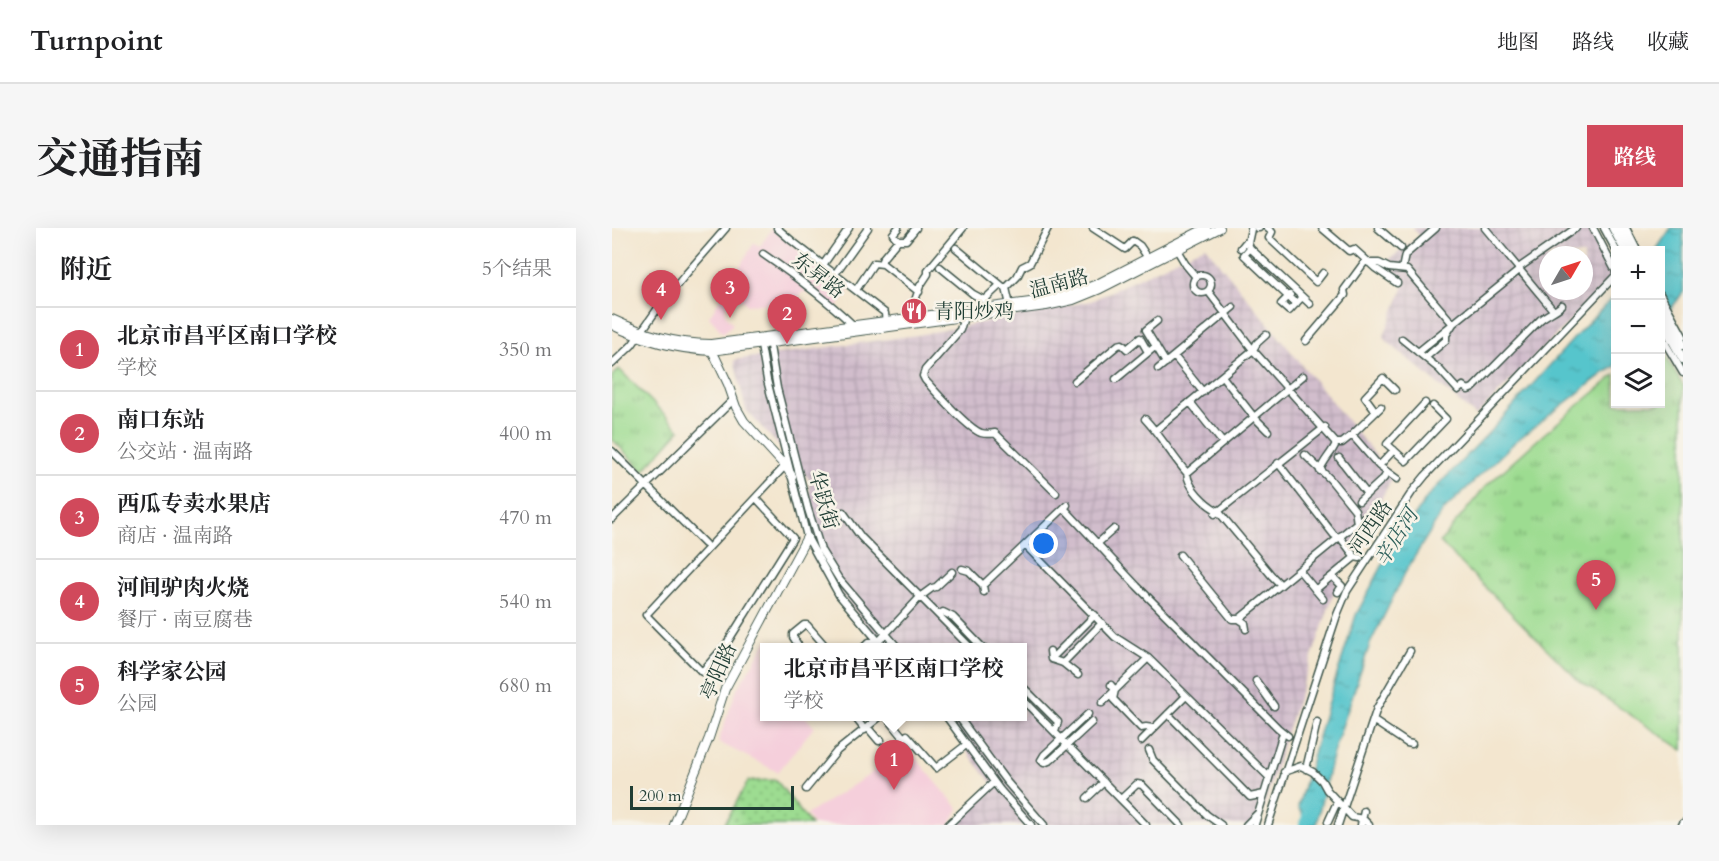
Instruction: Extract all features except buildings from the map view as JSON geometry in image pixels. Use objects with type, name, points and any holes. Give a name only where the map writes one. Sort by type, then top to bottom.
[{"type":"main road","name":"温南路","points":[[769,340],[853,325],[886,324],[909,318],[1045,300],[1071,294],[1097,284],[1207,230],[1220,228]]},
{"type":"main road","points":[[1613,228],[1623,246]]},
{"type":"main road","points":[[1621,228],[1632,246]]},
{"type":"main road","name":"温南路","points":[[612,325],[640,334],[711,348],[886,324],[1046,306],[1073,300],[1100,289],[1177,250],[1207,230]]},
{"type":"main road","points":[[1665,314],[1683,359]]},
{"type":"main road","name":"温南路","points":[[612,319],[640,334]]},
{"type":"main road","points":[[1665,325],[1677,342]]},
{"type":"main road","points":[[711,348],[744,421],[792,476]]},
{"type":"main road","name":"亭阳路","points":[[674,825],[709,738],[725,689],[807,537]]},
{"type":"street","points":[[612,364],[632,345],[686,274],[726,228]]},
{"type":"street","points":[[777,228],[784,231],[823,265],[885,313],[886,324]]},
{"type":"street","points":[[823,265],[849,228]]},
{"type":"street","points":[[835,274],[868,228]]},
{"type":"street","points":[[898,228],[893,234],[898,240]]},
{"type":"street","points":[[898,240],[906,240],[916,228]]},
{"type":"street","points":[[909,318],[928,270],[963,228]]},
{"type":"street","points":[[940,267],[973,298],[984,300],[1017,277],[1022,267],[1030,263],[1048,228]]},
{"type":"street","points":[[1092,228],[1125,249],[1133,241],[1140,246],[1148,258]]},
{"type":"street","points":[[1253,228],[1244,255],[1296,304],[1302,297]]},
{"type":"street","points":[[1267,228],[1272,232],[1269,238],[1316,282],[1323,273]]},
{"type":"street","points":[[1322,228],[1349,251],[1354,249],[1397,283]]},
{"type":"street","points":[[1378,228],[1398,244]]},
{"type":"street","points":[[1485,228],[1553,310]]},
{"type":"street","points":[[1418,352],[1519,269],[1576,228]]},
{"type":"street","name":"河西路","points":[[1593,228],[1611,264]]},
{"type":"street","points":[[1604,228],[1614,246]]},
{"type":"street","points":[[1626,228],[1633,246]]},
{"type":"street","points":[[1402,269],[1405,255],[1433,230],[1436,239]]},
{"type":"street","points":[[1492,237],[1500,231]]},
{"type":"street","points":[[882,264],[883,258],[898,240]]},
{"type":"street","points":[[1241,248],[1245,243],[1249,245],[1310,304]]},
{"type":"street","points":[[956,248],[1003,286],[1010,304]]},
{"type":"street","points":[[1177,250],[1185,265],[1196,277]]},
{"type":"street","name":"东昇路","points":[[763,254],[808,285],[853,325]]},
{"type":"street","points":[[1368,262],[1402,269],[1411,274],[1453,324]]},
{"type":"street","points":[[1306,341],[1345,295],[1344,290],[1368,262]]},
{"type":"street","points":[[856,290],[874,263],[882,264],[919,292]]},
{"type":"street","points":[[1202,275],[1208,277],[1211,283],[1208,291],[1200,293],[1195,290],[1192,285],[1196,277],[1202,275]]},
{"type":"street","name":"河西路","points":[[1268,825],[1336,615],[1347,591],[1425,476],[1611,279]]},
{"type":"street","points":[[1288,297],[1295,290]]},
{"type":"street","points":[[1208,291],[1253,350],[1336,443]]},
{"type":"street","points":[[1662,300],[1677,342],[1683,373]]},
{"type":"street","points":[[1402,339],[1439,369],[1458,390],[1463,386],[1468,390],[1473,388],[1540,320],[1562,305]]},
{"type":"street","points":[[1158,369],[1233,307]]},
{"type":"street","points":[[964,317],[960,330],[926,370],[923,376],[925,380],[975,430],[984,434],[995,433],[1056,493]]},
{"type":"street","points":[[1157,321],[1146,330],[1166,363]]},
{"type":"street","points":[[1425,358],[1446,340],[1446,335],[1453,324]]},
{"type":"street","points":[[1156,430],[1253,350],[1266,335]]},
{"type":"street","points":[[1075,381],[1118,345],[1122,344],[1127,349],[1140,338],[1148,352]]},
{"type":"street","points":[[1113,339],[1118,345]]},
{"type":"street","name":"华跃街","points":[[769,340],[777,388],[808,509],[821,549],[839,579],[894,643]]},
{"type":"street","name":"华跃街","points":[[760,341],[766,380],[807,537],[839,595],[879,641]]},
{"type":"street","points":[[1116,379],[1156,346]]},
{"type":"street","points":[[1174,356],[1203,392]]},
{"type":"street","points":[[1222,376],[1268,431]]},
{"type":"street","points":[[1188,473],[1303,376]]},
{"type":"street","points":[[1336,443],[1342,443],[1378,410],[1365,397],[1383,378],[1395,390]]},
{"type":"street","points":[[612,519],[733,400]]},
{"type":"street","points":[[1190,402],[1223,443]]},
{"type":"street","points":[[1425,403],[1387,444],[1406,461],[1446,418],[1434,406]]},
{"type":"street","points":[[1145,418],[1188,473],[1188,481],[1281,585]]},
{"type":"street","points":[[1216,512],[1324,427]]},
{"type":"street","points":[[1352,435],[1378,466],[1397,479]]},
{"type":"street","points":[[1320,471],[1336,443]]},
{"type":"street","points":[[1378,466],[1394,450]]},
{"type":"street","points":[[612,451],[705,544]]},
{"type":"street","points":[[1305,455],[1330,479],[1355,510],[1357,523]]},
{"type":"street","points":[[1339,458],[1367,494]]},
{"type":"street","points":[[1278,463],[1334,535],[1340,537],[1358,557],[1315,590]]},
{"type":"street","points":[[756,498],[793,538],[728,643],[702,672],[646,615],[785,466]]},
{"type":"street","points":[[1359,501],[1384,478],[1387,472]]},
{"type":"street","points":[[962,569],[969,571],[984,588],[1065,507],[1097,544],[1286,735],[1269,777],[1255,824]]},
{"type":"street","points":[[843,512],[861,537],[966,643]]},
{"type":"street","points":[[1239,619],[1364,517]]},
{"type":"street","points":[[1097,544],[1114,529]]},
{"type":"street","points":[[1025,545],[1115,637],[1148,658],[1269,777]]},
{"type":"street","points":[[1180,555],[1232,619],[1245,622],[1246,629]]},
{"type":"street","points":[[1299,570],[1323,599]]},
{"type":"street","points":[[868,643],[879,641],[921,596],[936,587],[952,572]]},
{"type":"street","points":[[1332,576],[1342,586],[1338,592]]},
{"type":"street","points":[[939,615],[943,612],[953,617],[979,643]]},
{"type":"street","points":[[1051,659],[1095,615]]},
{"type":"street","points":[[1064,663],[1102,623]]},
{"type":"street","points":[[797,643],[793,634],[807,625],[823,643]]},
{"type":"street","points":[[1050,651],[1051,659]]},
{"type":"street","points":[[1338,825],[1345,803],[1348,801],[1377,708],[1410,651]]},
{"type":"street","points":[[1102,703],[1113,688],[1148,658]]},
{"type":"street","points":[[1051,659],[1064,663],[1078,675]]},
{"type":"street","points":[[1256,681],[1274,706]]},
{"type":"street","points":[[1113,688],[1113,699],[1141,728],[1153,728]]},
{"type":"street","points":[[1027,691],[1058,722],[1055,732]]},
{"type":"street","points":[[1141,741],[1186,696]]},
{"type":"street","points":[[1027,704],[1146,825]]},
{"type":"street","points":[[1088,714],[1041,760],[1044,763],[1051,760],[1092,722]]},
{"type":"street","points":[[1168,714],[1250,796],[1264,794]]},
{"type":"street","points":[[858,721],[879,741],[881,740]]},
{"type":"street","points":[[806,789],[837,751],[876,721]]},
{"type":"street","points":[[890,721],[936,768],[966,745]]},
{"type":"street","points":[[949,721],[994,782],[1031,825]]},
{"type":"street","points":[[961,721],[1006,781],[1044,825]]},
{"type":"street","points":[[1374,721],[1412,744]]},
{"type":"street","points":[[1306,769],[1317,722]]},
{"type":"street","points":[[1149,750],[1153,760],[1207,815],[1221,825]]},
{"type":"street","points":[[1284,772],[1302,766],[1314,772],[1343,809],[1352,817],[1369,825]]},
{"type":"street","points":[[948,825],[954,822],[994,782]]},
{"type":"street","points":[[1088,798],[1104,782]]},
{"type":"street","points":[[1121,799],[1137,784],[1142,785],[1181,825]]},
{"type":"street","points":[[1328,822],[1338,802]]},
{"type":"street","points":[[1362,822],[1364,811]]},
{"type":"street","points":[[1246,825],[1258,813]]},
{"type":"shaded area","points":[[1413,228],[1588,228],[1611,273],[1611,279],[1593,297],[1593,246],[1539,246],[1539,300],[1590,300],[1476,416],[1383,338],[1404,286],[1382,265],[1420,236]]},
{"type":"shaded area","points":[[772,229],[849,291],[835,311],[813,292],[804,292],[797,301],[747,305],[743,300],[734,299],[726,306],[725,314],[733,324],[723,333],[709,317],[754,243],[760,246]]},
{"type":"shaded area","points":[[1205,246],[1393,477],[1342,569],[1258,825],[959,825],[960,818],[994,786],[943,721],[1027,721],[1027,643],[881,643],[813,559],[809,479],[746,410],[734,360],[918,335],[1091,301]]},
{"type":"shaded area","points":[[760,652],[760,721],[809,721],[814,727],[778,772],[718,742],[737,689]]},
{"type":"shaded area","points":[[903,743],[959,809],[950,825],[814,825],[806,815],[869,775]]},
{"type":"green space","points":[[1665,354],[1683,386],[1683,750],[1577,679],[1440,542],[1485,487],[1611,378],[1611,408],[1665,408]]},
{"type":"green space","points":[[619,369],[680,430],[643,471],[612,439],[612,376]]},
{"type":"green space","points":[[776,780],[811,825],[724,825],[748,781]]},
{"type":"water","points":[[1671,228],[1683,228],[1683,292],[1665,315],[1665,246],[1659,246]]},
{"type":"water","points":[[1611,299],[1611,369],[1516,441],[1443,511],[1408,567],[1370,644],[1332,756],[1316,825],[1309,825],[1298,807],[1326,709],[1356,615],[1388,555],[1428,496]]},
{"type":"waterway","name":"辛店河","points":[[1304,825],[1310,806]]},
{"type":"place","name":"青阳炒鸡","points":[[914,311]]},
{"type":"place","name":"西瓜专卖水果店","points":[[730,318]]},
{"type":"place","name":"河间驴肉火烧","points":[[661,320]]},
{"type":"place","name":"南口东站","points":[[787,344]]},
{"type":"place","name":"科学家公园","points":[[1596,610]]},
{"type":"place","name":"北京市昌平区南口学校","points":[[894,790]]}]
